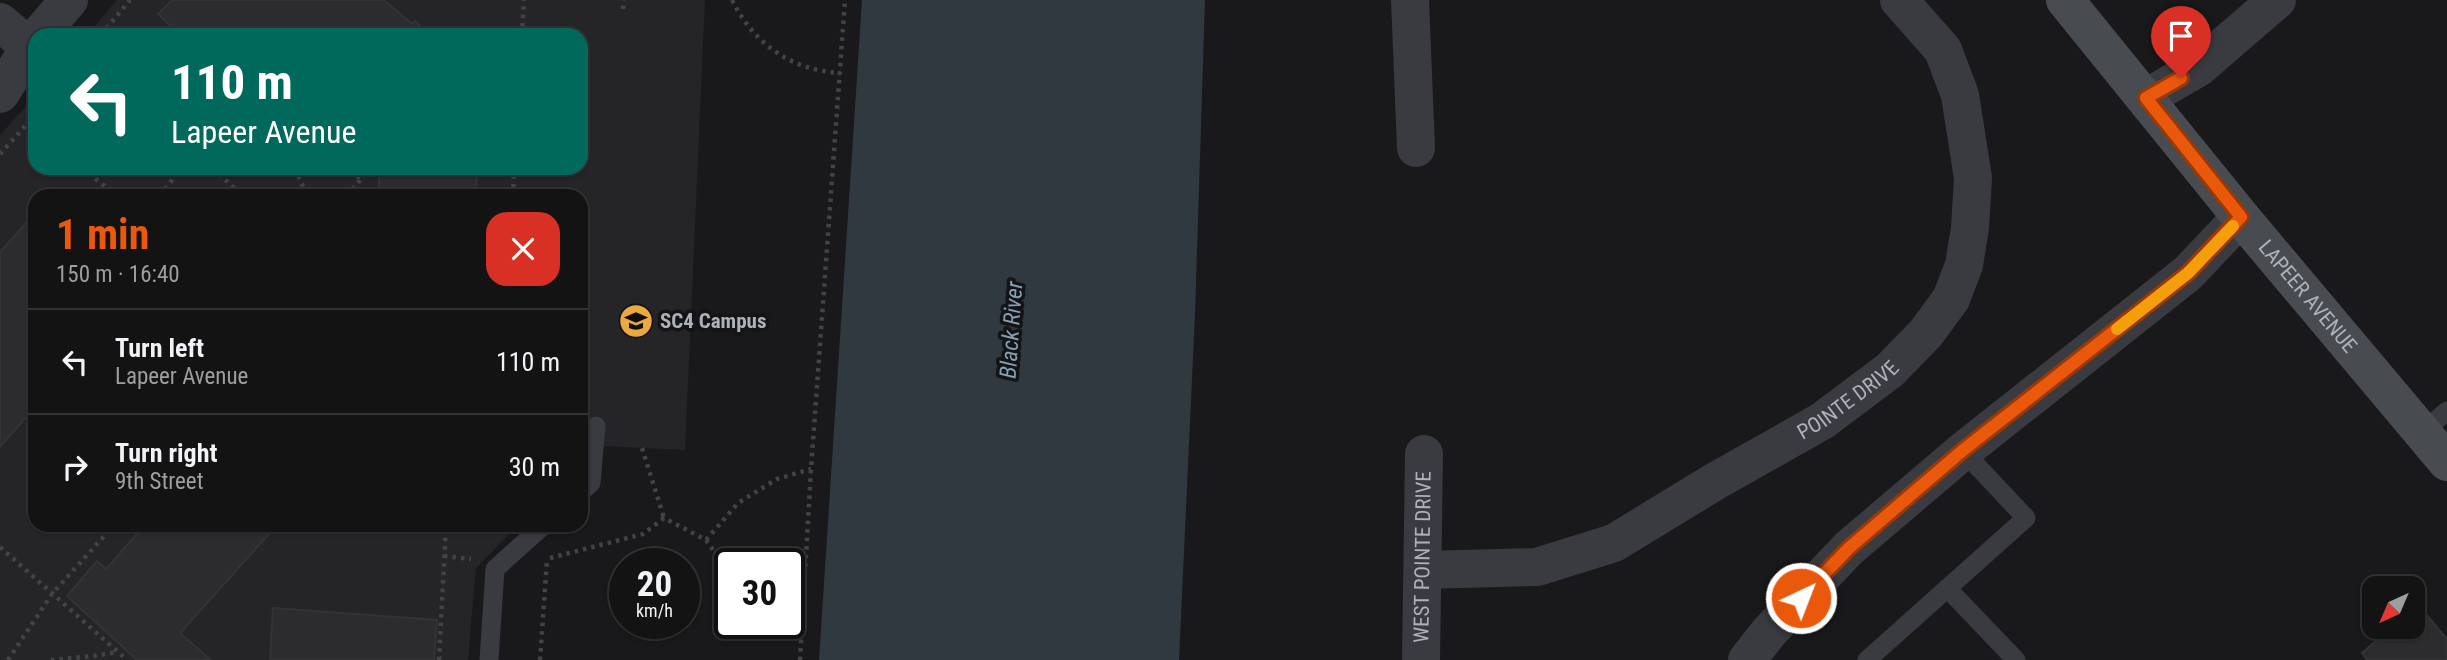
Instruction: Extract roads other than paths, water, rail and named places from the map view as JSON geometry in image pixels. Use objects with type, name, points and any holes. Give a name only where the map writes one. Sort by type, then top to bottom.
[{"type":"main road","name":"LAPEER AVENUE","points":[[2065,0],[2241,217],[2435,421],[2447,462]]},
{"type":"street","points":[[44,28],[69,0]]},
{"type":"street","points":[[1410,0],[1416,148]]},
{"type":"street","name":"POINTE DRIVE","points":[[1423,570],[1537,567],[1614,543],[1822,421],[1890,370],[1926,333],[1951,299],[1964,265],[1970,228],[1973,178],[1960,95],[1943,50],[1899,0]]},
{"type":"street","points":[[2146,98],[2198,68],[2277,0]]},
{"type":"street","points":[[0,22],[28,37]]},
{"type":"street","points":[[0,94],[28,50]]},
{"type":"street","points":[[1747,660],[1769,632],[1849,548],[1962,451],[2188,273],[2241,217]]},
{"type":"street","name":"WEST POINTE DRIVE","points":[[1421,660],[1424,454]]},
{"type":"lane","points":[[588,486],[591,483],[596,426]]},
{"type":"lane","points":[[1867,660],[2026,518],[1962,451]]},
{"type":"lane","points":[[489,660],[495,569],[536,532]]},
{"type":"lane","points":[[1947,588],[2016,660]]},
{"type":"water","name":"Black River","points":[[862,0],[1205,0],[1195,314],[1179,660],[819,660]]},
{"type":"place","name":"SC4 Campus","points":[[636,321]]}]
